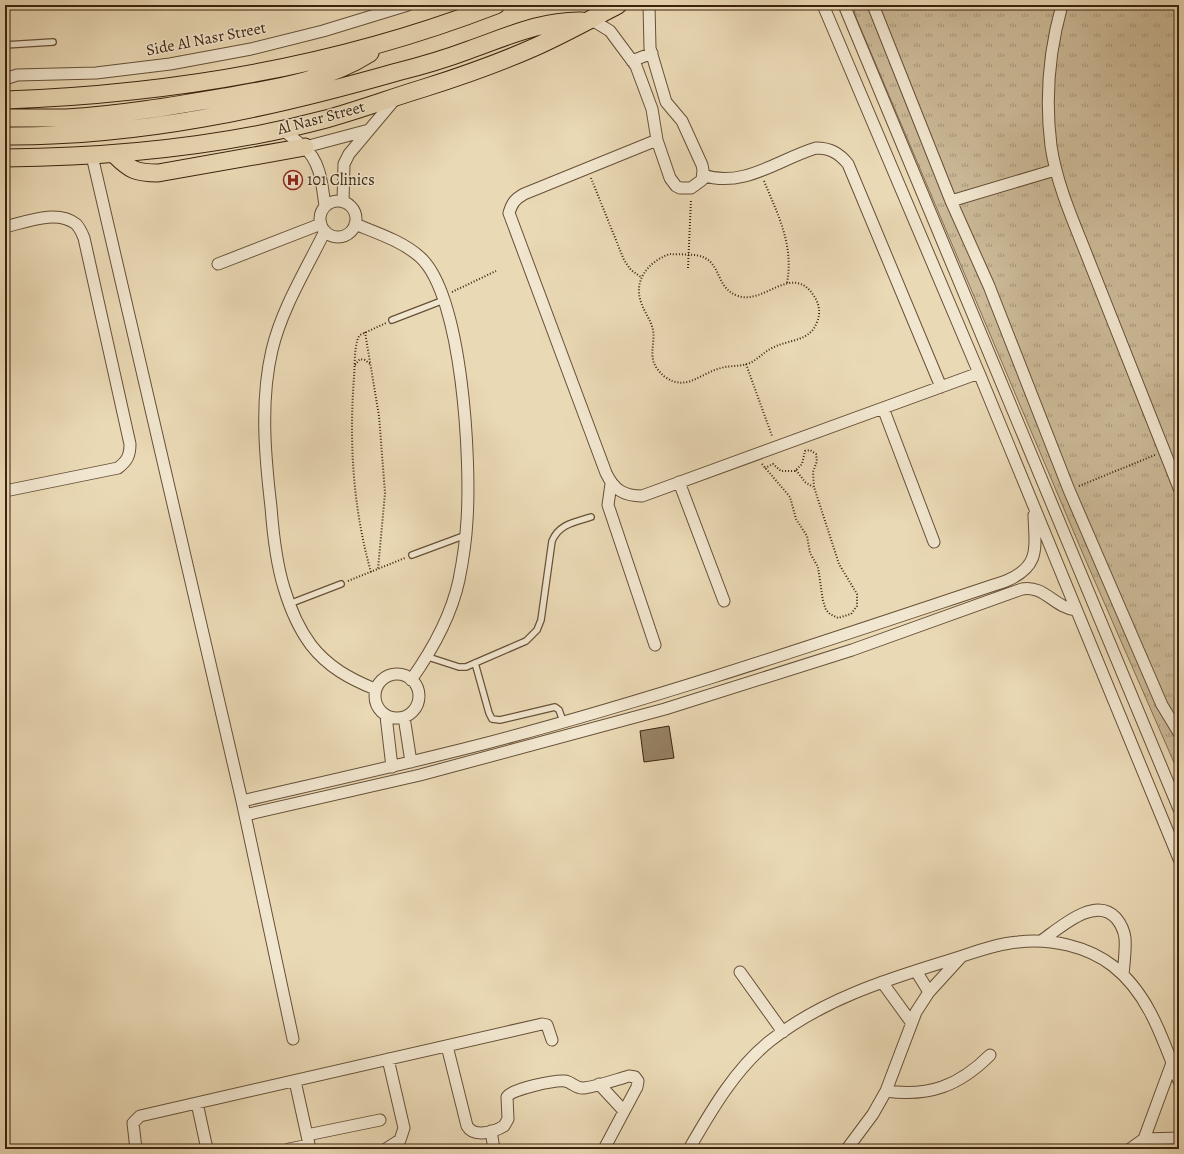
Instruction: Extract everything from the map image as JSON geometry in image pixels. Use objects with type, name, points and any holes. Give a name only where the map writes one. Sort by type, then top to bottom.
[{"type":"main road","points":[[5,100],[88,96],[187,85],[286,68],[383,43],[496,5]]},
{"type":"main road","name":"Al Nasr Street","points":[[5,158],[115,155],[206,143],[326,119],[396,98],[507,59],[588,21],[618,5]]},
{"type":"main road","points":[[5,136],[92,134],[195,121],[350,86],[456,55],[542,25],[573,21],[588,21]]},
{"type":"main road","points":[[5,118],[66,118],[116,113],[204,100],[298,83],[346,67],[383,43]]},
{"type":"main road","points":[[115,155],[126,166],[139,173],[158,174],[305,148]]},
{"type":"street","name":"Side Al Nasr Street","points":[[5,79],[17,75],[96,73],[170,64],[302,36],[408,5]]},
{"type":"street","points":[[588,21],[597,23],[610,32],[632,61],[638,71],[653,115],[657,140],[672,182],[680,188],[692,188],[699,184],[703,175],[702,165],[682,121],[666,102],[649,37],[649,5]]},
{"type":"street","points":[[823,5],[978,373],[1179,859]]},
{"type":"street","points":[[844,5],[1177,797],[1179,809]]},
{"type":"street","points":[[873,5],[951,201],[989,286],[1069,490],[1162,705],[1179,733]]},
{"type":"street","points":[[1062,5],[1057,23],[1049,78],[1049,124],[1055,170],[1132,372],[1179,488]]},
{"type":"street","points":[[632,61],[652,53]]},
{"type":"street","points":[[343,202],[344,164],[349,154],[396,98]]},
{"type":"street","points":[[653,115],[670,108]]},
{"type":"street","points":[[282,129],[305,148],[314,158],[320,173],[326,206]]},
{"type":"street","points":[[305,148],[369,130]]},
{"type":"street","points":[[655,645],[608,505],[611,484],[510,213],[511,205],[517,198],[587,167],[657,140]]},
{"type":"street","points":[[703,175],[717,179],[732,179],[760,171],[816,148],[825,148],[842,156],[848,164],[941,387]]},
{"type":"street","points":[[92,156],[242,801],[293,1039]]},
{"type":"street","points":[[951,201],[1055,170]]},
{"type":"street","points":[[323,228],[333,236],[342,236],[350,232],[355,224],[356,215],[351,207],[343,202],[334,201],[326,206],[322,211],[323,228],[280,324],[272,350],[267,377],[266,445],[268,485],[278,566],[289,604],[311,645],[324,660],[357,682],[375,689]]},
{"type":"street","points":[[5,227],[49,217],[64,217],[77,225],[84,238],[130,444],[130,454],[126,462],[118,468],[5,491]]},
{"type":"street","points":[[355,224],[387,237],[420,257],[429,269],[444,298],[452,322],[458,363],[464,422],[468,489],[466,535],[459,581],[451,607],[441,633],[428,657],[411,680]]},
{"type":"street","points":[[218,264],[323,228]]},
{"type":"street","points":[[611,484],[630,496],[642,496],[978,373]]},
{"type":"street","points":[[883,408],[934,542]]},
{"type":"street","points":[[679,482],[724,601]]},
{"type":"street","points":[[242,801],[392,767],[488,743],[566,721],[757,664],[1020,575],[1031,562],[1035,549],[1034,508]]},
{"type":"street","points":[[245,815],[420,775],[665,709],[844,652],[1022,589],[1032,588],[1042,591],[1060,606],[1076,610]]},
{"type":"street","points":[[391,675],[402,675],[411,680],[418,691],[418,704],[410,714],[404,717],[392,718],[386,716],[377,707],[375,702],[375,689],[381,680],[391,675]]},
{"type":"street","points":[[386,716],[392,767]]},
{"type":"street","points":[[404,717],[411,762]]},
{"type":"street","points":[[566,721],[572,734]]},
{"type":"street","points":[[1041,941],[1087,911],[1100,910],[1106,912],[1112,915],[1121,924],[1125,937],[1123,975]]},
{"type":"street","points":[[689,1149],[715,1106],[745,1065],[769,1042],[805,1016],[830,1003],[882,982],[997,946],[1019,942],[1041,941],[1082,949],[1107,962],[1123,975],[1134,985],[1146,1003],[1179,1081]]},
{"type":"street","points":[[848,1149],[866,1124],[886,1091],[911,1022],[929,992],[961,957]]},
{"type":"street","points":[[916,971],[929,992]]},
{"type":"street","points":[[740,972],[784,1032]]},
{"type":"street","points":[[882,982],[911,1022]]},
{"type":"street","points":[[136,1149],[132,1128],[135,1119],[197,1103],[544,1024],[548,1027],[552,1040]]},
{"type":"street","points":[[447,1046],[467,1126],[469,1130],[476,1133],[501,1128],[507,1123],[507,1097],[513,1091],[559,1081],[568,1082],[580,1088],[629,1076],[637,1078],[639,1084],[604,1149]]},
{"type":"street","points":[[886,1091],[911,1093],[942,1087],[960,1080],[976,1069],[990,1055]]},
{"type":"street","points":[[386,1149],[400,1140],[404,1128],[388,1059]]},
{"type":"street","points":[[1144,1139],[1172,1063]]},
{"type":"street","points":[[295,1081],[308,1143]]},
{"type":"street","points":[[599,1084],[624,1111]]},
{"type":"street","points":[[197,1103],[207,1149]]},
{"type":"street","points":[[289,1149],[380,1120]]},
{"type":"street","points":[[491,1131],[494,1149]]},
{"type":"street","points":[[1130,1149],[1144,1139],[1179,1138]]},
{"type":"lane","points":[[5,45],[53,42]]},
{"type":"lane","points":[[392,320],[444,298]]},
{"type":"lane","points":[[428,657],[466,667],[526,641],[533,636],[541,620],[552,541],[555,533],[560,527],[590,516]]},
{"type":"lane","points":[[412,555],[466,535]]},
{"type":"lane","points":[[289,604],[341,584]]},
{"type":"lane","points":[[475,663],[489,714],[492,719],[500,720],[555,707],[559,710],[566,721]]},
{"type":"path","points":[[587,167],[624,260],[631,270],[642,278]]},
{"type":"path","points":[[760,171],[786,236],[789,256],[787,283]]},
{"type":"path","points":[[688,268],[690,255],[692,188]]},
{"type":"path","points":[[670,254],[700,256],[709,260],[723,285],[737,295],[747,297],[757,296],[787,283],[799,284],[805,286],[814,296],[819,309],[815,326],[804,337],[773,347],[754,361],[746,364],[721,367],[684,383],[672,382],[661,373],[654,363],[653,329],[639,296],[642,278],[653,263],[664,256],[670,254]]},
{"type":"path","points":[[444,298],[496,272]]},
{"type":"path","points":[[371,572],[363,543],[353,463],[352,404],[357,342],[360,334],[392,320]]},
{"type":"path","points":[[365,332],[379,416],[385,493],[378,569]]},
{"type":"path","points":[[355,366],[360,359],[369,362],[371,366]]},
{"type":"path","points":[[746,364],[776,447]]},
{"type":"path","points":[[754,455],[765,468],[787,492],[792,503],[796,519],[807,536],[810,553],[818,567],[823,601],[826,610],[834,616],[843,618],[855,611],[858,600],[857,594],[840,564],[814,487],[813,472],[817,461],[814,452],[810,450],[805,451],[802,464],[796,470],[785,472],[780,471],[773,464],[765,468]]},
{"type":"path","points":[[1069,490],[1164,452]]},
{"type":"path","points":[[796,470],[805,482],[814,487]]},
{"type":"path","points":[[341,584],[412,555]]},
{"type":"green space","points":[[854,5],[1179,5],[1179,774],[1086,561],[855,15]]},
{"type":"building","points":[[669,726],[674,758],[644,762],[640,731]]},
{"type":"place","name":"101 Clinics","points":[[293,180]]}]
